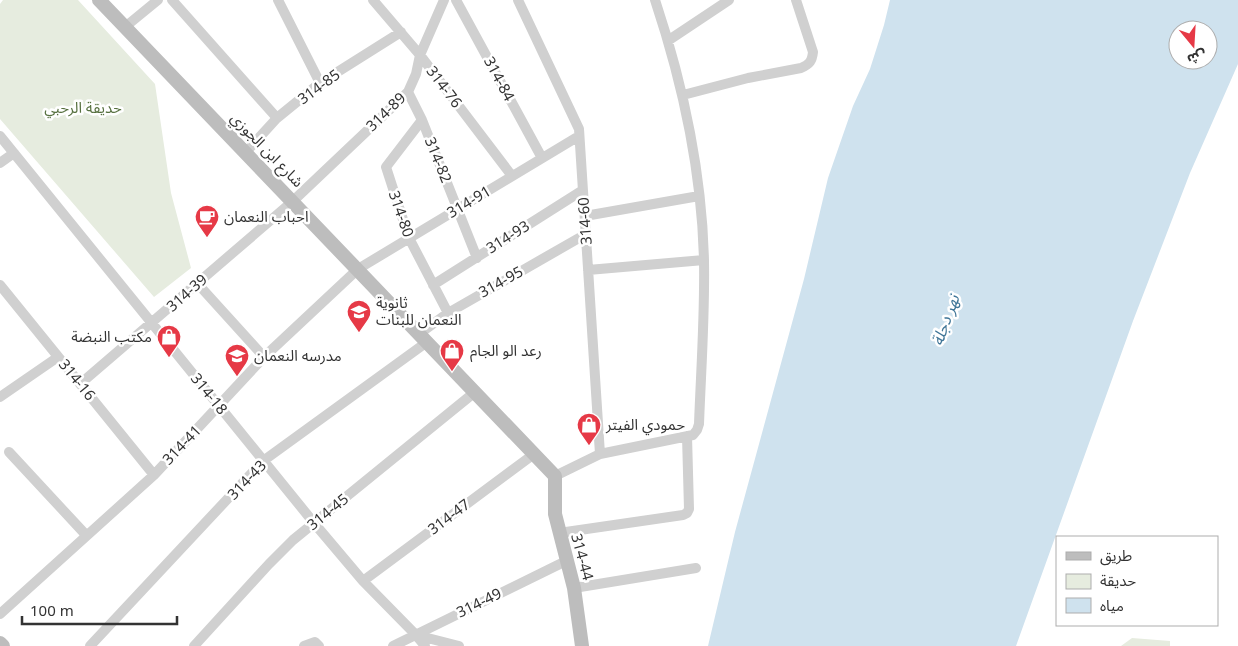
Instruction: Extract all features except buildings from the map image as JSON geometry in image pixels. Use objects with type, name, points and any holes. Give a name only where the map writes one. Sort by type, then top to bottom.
[{"type":"street","name":"شارع ابن الجوزي","points":[[99,0],[555,476]]},
{"type":"street","points":[[125,27],[158,0]]},
{"type":"street","points":[[172,0],[277,118]]},
{"type":"street","points":[[278,0],[320,84]]},
{"type":"street","name":"314-76","points":[[374,0],[420,55],[512,176]]},
{"type":"street","name":"314-84","points":[[456,0],[542,158]]},
{"type":"street","name":"314-60","points":[[518,0],[579,129],[600,454]]},
{"type":"street","points":[[555,476],[600,454],[693,435],[699,424],[704,260],[699,196],[683,95],[669,40],[655,0]]},
{"type":"street","points":[[669,40],[729,0]]},
{"type":"street","points":[[683,95],[748,78],[802,68],[810,64],[813,52],[796,0]]},
{"type":"street","name":"314-89","points":[[293,201],[408,92],[416,74],[420,55],[443,1]]},
{"type":"street","name":"314-85","points":[[246,152],[277,118],[320,84],[401,32]]},
{"type":"street","name":"314-82","points":[[408,92],[422,120],[477,258]]},
{"type":"street","name":"314-80","points":[[422,120],[386,167],[409,238],[448,313]]},
{"type":"street","name":"314-18","points":[[0,136],[314,523],[363,581],[425,646]]},
{"type":"street","name":"314-91","points":[[358,269],[579,136]]},
{"type":"street","points":[[0,163],[14,153]]},
{"type":"street","name":"314-93","points":[[433,285],[583,190]]},
{"type":"street","points":[[585,216],[699,196]]},
{"type":"street","name":"314-39","points":[[80,384],[293,201]]},
{"type":"street","name":"314-95","points":[[423,338],[448,313],[586,234]]},
{"type":"street","points":[[588,270],[704,260]]},
{"type":"street","name":"314-41","points":[[0,614],[154,475],[264,356],[358,269]]},
{"type":"street","points":[[197,283],[264,356]]},
{"type":"street","name":"314-16","points":[[0,285],[154,475]]},
{"type":"street","name":"314-43","points":[[90,646],[263,461],[423,338]]},
{"type":"street","points":[[0,397],[58,357]]},
{"type":"street","name":"314-45","points":[[194,646],[293,540],[475,392]]},
{"type":"street","points":[[559,533],[687,513],[689,509],[687,436]]},
{"type":"street","points":[[9,452],[86,535]]},
{"type":"street","name":"314-47","points":[[363,581],[534,454]]},
{"type":"street","name":"314-44","points":[[555,476],[555,514],[574,588],[582,646]]},
{"type":"street","name":"314-49","points":[[393,646],[566,561]]},
{"type":"street","points":[[574,588],[696,568]]},
{"type":"street","points":[[416,635],[458,646]]},
{"type":"street","points":[[304,646],[315,642],[319,646]]},
{"type":"green space","name":"حديقة الرحبي","points":[[3,0],[78,0],[155,84],[171,193],[191,268],[154,297],[0,119],[0,4]]},
{"type":"green space","points":[[1132,638],[1170,641],[1170,646],[1121,646]]},
{"type":"water","name":"نهر دجلة","points":[[890,0],[1238,0],[1238,64],[1190,173],[1133,321],[1016,646],[708,646],[735,532],[804,279],[828,178],[853,106],[870,69]]},
{"type":"place","name":"احباب النعمان","points":[[207,238]]},
{"type":"place","name":"ثانوية النعمان للبنات","points":[[359,333]]},
{"type":"place","name":"مكتب النبضة","points":[[169,358]]},
{"type":"place","name":"رعد الو الجام","points":[[452,372]]},
{"type":"place","name":"مدرسه النعمان","points":[[237,377]]},
{"type":"place","name":"حمودي الفيتر","points":[[589,446]]}]
